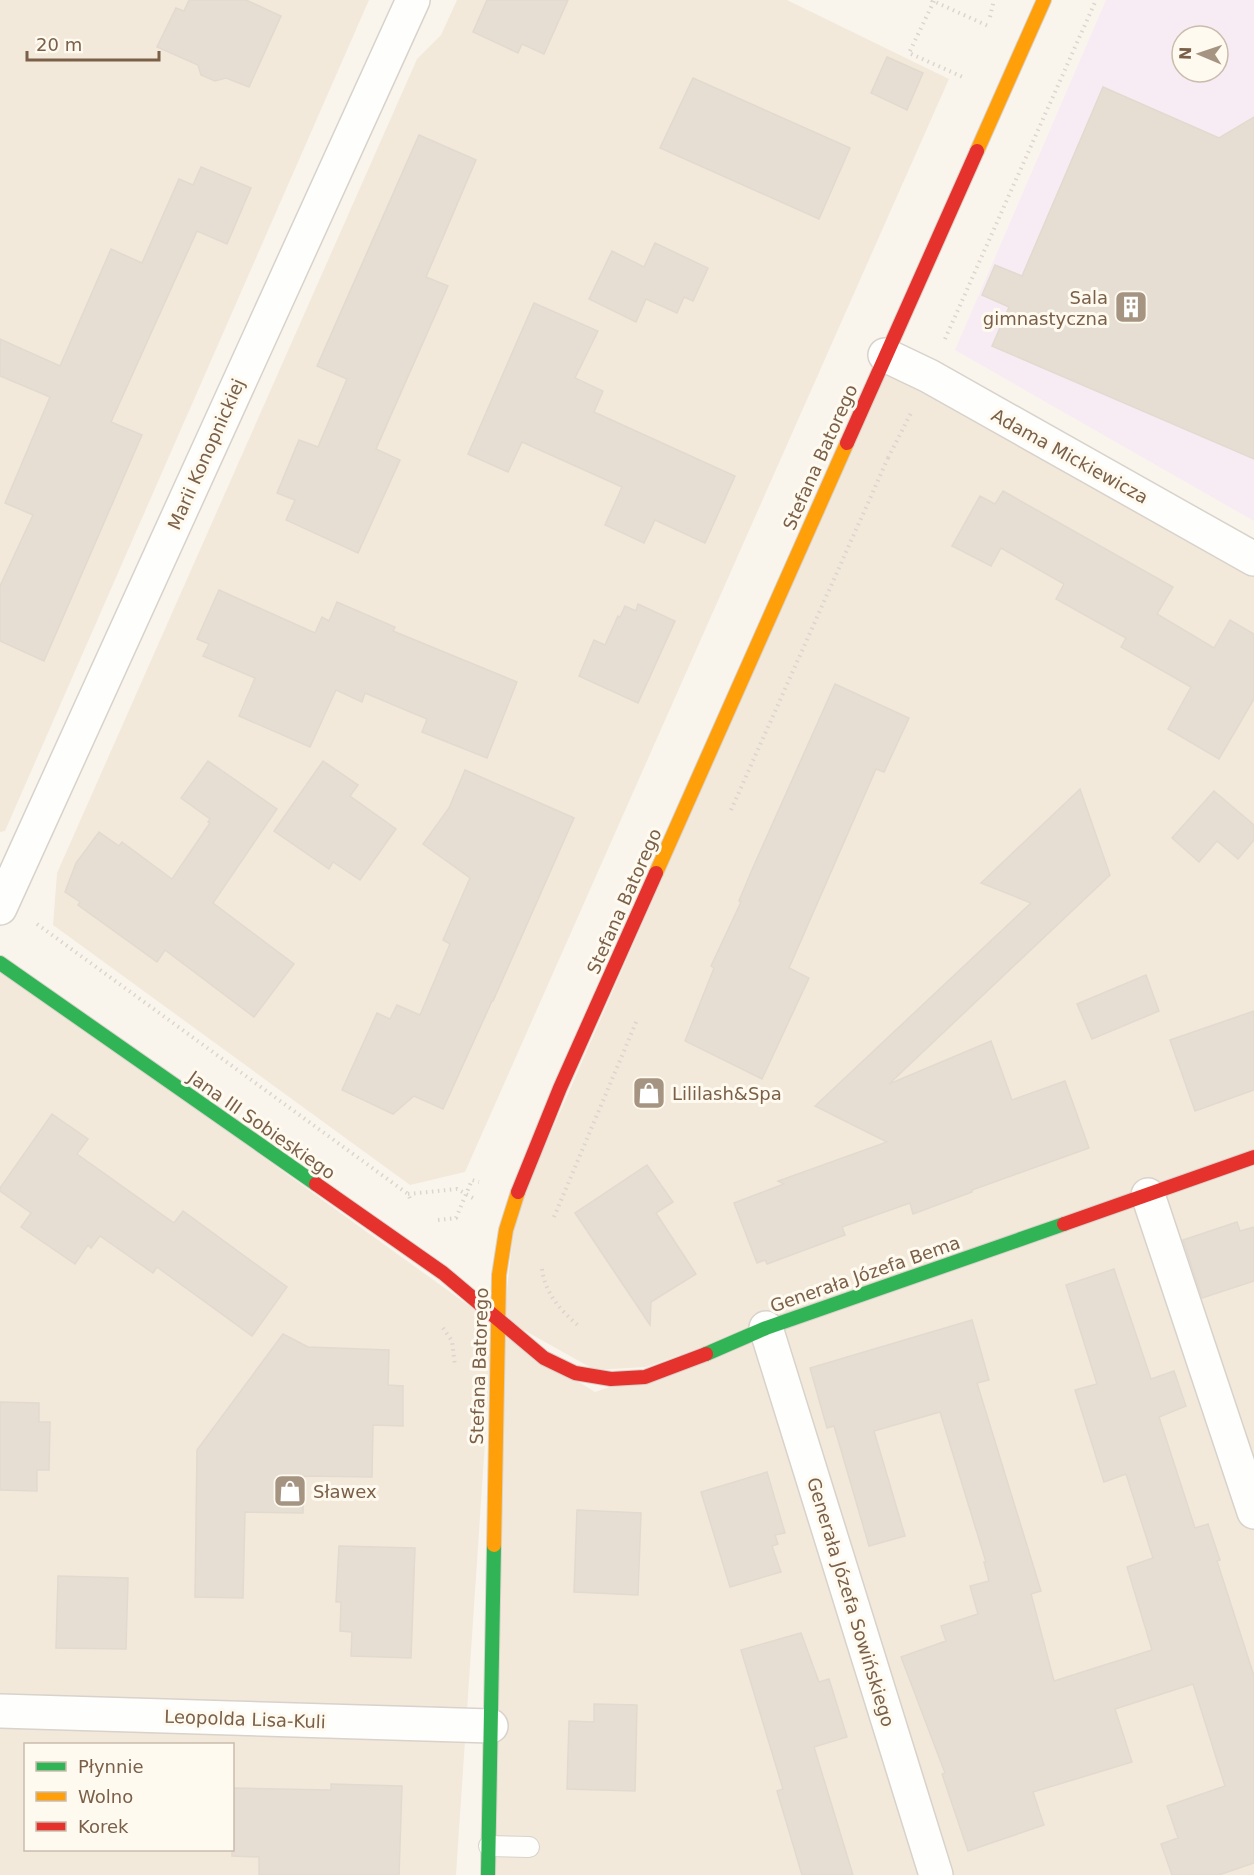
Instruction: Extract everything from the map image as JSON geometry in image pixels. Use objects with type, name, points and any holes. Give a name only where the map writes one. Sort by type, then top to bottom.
[{"type":"street","name":"Marii Konopnickiej","points":[[4,901],[413,0]]},
{"type":"street","name":"Stefana Batorego","points":[[489,1875],[499,1275],[506,1230],[514,1199],[560,1088],[1044,0]]},
{"type":"street","name":"Adama Mickiewicza","points":[[885,355],[929,375],[1254,559]]},
{"type":"street","name":"Jana III Sobieskiego","points":[[0,963],[443,1273],[498,1321]]},
{"type":"street","name":"Generała Józefa Bema","points":[[498,1321],[544,1358],[575,1373],[611,1379],[645,1377],[675,1367],[766,1328],[1254,1157]]},
{"type":"street","points":[[1148,1195],[1254,1512]]},
{"type":"street","name":"Generała Józefa Sowińskiego","points":[[766,1328],[936,1875]]},
{"type":"street","name":"Leopolda Lisa-Kuli","points":[[0,1711],[491,1726]]},
{"type":"lane","points":[[489,1846],[529,1848]]},
{"type":"path","points":[[966,79],[909,53],[933,1],[988,26]]},
{"type":"path","points":[[728,815],[888,458]]},
{"type":"path","points":[[4,901],[33,907],[33,921],[408,1194],[412,1203]]},
{"type":"path","points":[[554,1218],[641,1010]]},
{"type":"path","points":[[429,1221],[456,1218],[472,1180],[482,1184]]},
{"type":"path","points":[[408,1194],[457,1189],[476,1199]]},
{"type":"shaded area","points":[[0,0],[369,0],[5,831],[0,832]]},
{"type":"shaded area","points":[[457,0],[787,0],[949,79],[465,1172],[410,1185],[53,925],[57,873],[417,59],[441,35]]},
{"type":"shaded area","name":"Sala gimnastyczna","points":[[1106,0],[1254,0],[1254,521],[955,350]]},
{"type":"shaded area","points":[[888,362],[1254,569],[1254,1150],[646,1367],[595,1370],[504,1319],[515,1215]]},
{"type":"shaded area","points":[[0,967],[493,1323],[456,1875],[0,1875]]},
{"type":"shaded area","points":[[1254,1165],[1254,1875],[495,1875],[503,1334],[595,1392]]},
{"type":"building","points":[[189,0],[246,0],[281,16],[249,87],[226,78],[215,81],[201,75],[198,65],[157,47],[176,8],[184,11]]},
{"type":"building","points":[[487,0],[568,0],[544,54],[522,44],[518,53],[473,32]]},
{"type":"building","points":[[887,57],[923,73],[907,110],[871,93]]},
{"type":"building","points":[[693,78],[850,148],[819,219],[660,148]]},
{"type":"building","name":"Sala gimnastyczna","points":[[1103,87],[1219,138],[1254,117],[1254,459],[992,346],[1009,307],[982,295],[995,265],[1022,276]]},
{"type":"building","points":[[419,135],[476,160],[426,277],[448,286],[376,449],[400,460],[358,553],[286,520],[295,500],[277,493],[299,440],[318,447],[347,379],[317,366]]},
{"type":"building","points":[[201,167],[251,188],[227,244],[197,231],[111,422],[142,435],[44,661],[0,641],[0,586],[33,515],[5,503],[50,397],[0,376],[0,339],[60,366],[111,249],[142,263],[179,179],[193,185]]},
{"type":"building","points":[[655,243],[708,268],[693,301],[684,297],[677,313],[646,299],[636,322],[589,299],[612,251],[644,267]]},
{"type":"building","points":[[534,303],[598,331],[575,378],[603,391],[594,412],[735,476],[705,543],[655,520],[644,543],[605,525],[622,487],[522,442],[508,472],[468,454]]},
{"type":"building","points":[[1003,491],[1173,587],[1157,614],[1214,648],[1230,620],[1254,634],[1254,699],[1219,759],[1168,729],[1191,687],[1121,647],[1126,638],[1056,599],[1064,584],[1001,548],[991,566],[952,546],[980,496],[995,504]]},
{"type":"building","points":[[219,590],[315,633],[322,617],[329,621],[337,602],[395,627],[393,631],[517,682],[487,758],[422,732],[427,719],[365,693],[362,702],[336,690],[310,747],[239,716],[255,678],[203,656],[209,644],[197,639]]},
{"type":"building","points":[[638,604],[675,621],[638,703],[579,676],[594,640],[605,645],[625,606],[636,611]]},
{"type":"building","points":[[835,684],[909,718],[884,772],[876,769],[789,968],[809,978],[762,1079],[685,1041],[714,968],[711,966]]},
{"type":"building","points":[[208,761],[277,809],[213,903],[294,964],[254,1017],[165,950],[157,962],[78,905],[80,902],[65,892],[76,863],[99,832],[119,846],[122,842],[172,879],[210,823],[208,822],[210,819],[181,798]]},
{"type":"building","points":[[323,761],[358,785],[350,796],[396,829],[360,880],[333,862],[329,869],[274,831]]},
{"type":"building","points":[[465,770],[574,818],[443,1109],[414,1096],[393,1114],[342,1090],[377,1013],[390,1019],[397,1005],[420,1015],[450,944],[443,940],[470,878],[423,844],[449,808]]},
{"type":"building","points":[[1080,789],[1110,875],[889,1084],[991,1041],[1012,1100],[1065,1081],[1089,1148],[913,1214],[910,1203],[842,1227],[845,1235],[767,1264],[765,1260],[757,1263],[734,1203],[784,1184],[778,1181],[887,1142],[815,1106],[1031,903],[981,883]]},
{"type":"building","points":[[1214,791],[1254,825],[1254,840],[1238,859],[1217,841],[1199,862],[1172,838]]},
{"type":"building","points":[[1146,975],[1159,1011],[1092,1039],[1077,1004]]},
{"type":"building","points":[[1254,1011],[1254,1090],[1195,1111],[1170,1040]]},
{"type":"building","points":[[52,1114],[88,1139],[77,1154],[174,1223],[183,1211],[287,1287],[252,1336],[157,1267],[153,1273],[100,1236],[91,1248],[88,1245],[75,1264],[21,1227],[31,1213],[0,1191],[0,1188]]},
{"type":"building","points":[[647,1165],[673,1202],[656,1213],[696,1274],[651,1302],[650,1325],[575,1213]]},
{"type":"building","points":[[1237,1222],[1240,1231],[1254,1227],[1254,1281],[1202,1298],[1183,1240]]},
{"type":"building","points":[[1114,1269],[1151,1379],[1174,1371],[1186,1406],[1159,1417],[1195,1528],[1208,1524],[1220,1560],[1217,1561],[1254,1676],[1254,1863],[1219,1875],[1172,1875],[1161,1844],[1178,1838],[1167,1806],[1225,1786],[1193,1684],[1115,1709],[1132,1762],[1033,1792],[1044,1825],[968,1851],[942,1774],[945,1773],[901,1657],[946,1641],[941,1626],[978,1614],[970,1586],[989,1581],[984,1562],[986,1562],[940,1412],[874,1431],[905,1536],[869,1546],[834,1426],[827,1428],[810,1368],[972,1320],[989,1380],[977,1383],[1041,1591],[1031,1594],[1054,1681],[1152,1650],[1127,1567],[1153,1558],[1126,1474],[1104,1482],[1075,1390],[1097,1384],[1066,1285]]},
{"type":"building","points":[[283,1334],[308,1347],[389,1350],[388,1385],[403,1386],[403,1426],[373,1425],[372,1477],[304,1476],[303,1513],[245,1512],[243,1598],[195,1597],[197,1450]]},
{"type":"building","points":[[0,1402],[39,1403],[39,1422],[50,1422],[49,1470],[37,1470],[37,1491],[0,1490]]},
{"type":"building","points":[[767,1472],[785,1533],[775,1535],[778,1544],[772,1546],[781,1572],[730,1587],[701,1492]]},
{"type":"building","points":[[577,1510],[641,1513],[638,1595],[574,1592]]},
{"type":"building","points":[[339,1546],[415,1548],[411,1658],[351,1656],[352,1632],[340,1631],[341,1602],[336,1602]]},
{"type":"building","points":[[58,1576],[128,1578],[126,1649],[56,1648]]},
{"type":"building","points":[[801,1633],[819,1682],[829,1679],[847,1737],[814,1747],[853,1875],[802,1875],[777,1791],[783,1789],[741,1650]]},
{"type":"building","points":[[594,1704],[637,1705],[635,1791],[567,1789],[569,1721],[594,1722]]},
{"type":"building","points":[[331,1784],[402,1786],[399,1875],[259,1875],[259,1857],[232,1856],[232,1851],[234,1851],[234,1788],[331,1790]]},
{"type":"traffic: fast","points":[[0,963],[316,1184]]},
{"type":"traffic: fast","points":[[706,1354],[766,1328],[1064,1224]]},
{"type":"traffic: fast","points":[[488,1875],[494,1545]]},
{"type":"traffic: slow","points":[[977,151],[1044,0]]},
{"type":"traffic: slow","points":[[656,873],[847,443]]},
{"type":"traffic: slow","points":[[494,1545],[499,1275],[506,1230],[518,1192]]},
{"type":"traffic: jam","points":[[847,443],[977,151]]},
{"type":"traffic: jam","points":[[518,1192],[560,1088],[656,873]]},
{"type":"traffic: jam","points":[[1064,1224],[1254,1157]]},
{"type":"traffic: jam","points":[[316,1184],[443,1273],[544,1358],[575,1373],[611,1379],[645,1377],[706,1354]]},
{"type":"place","name":"Sala gimnastyczna","points":[[1131,307]]},
{"type":"place","name":"Lililash&Spa","points":[[649,1093]]},
{"type":"place","name":"Sławex","points":[[290,1491]]}]
